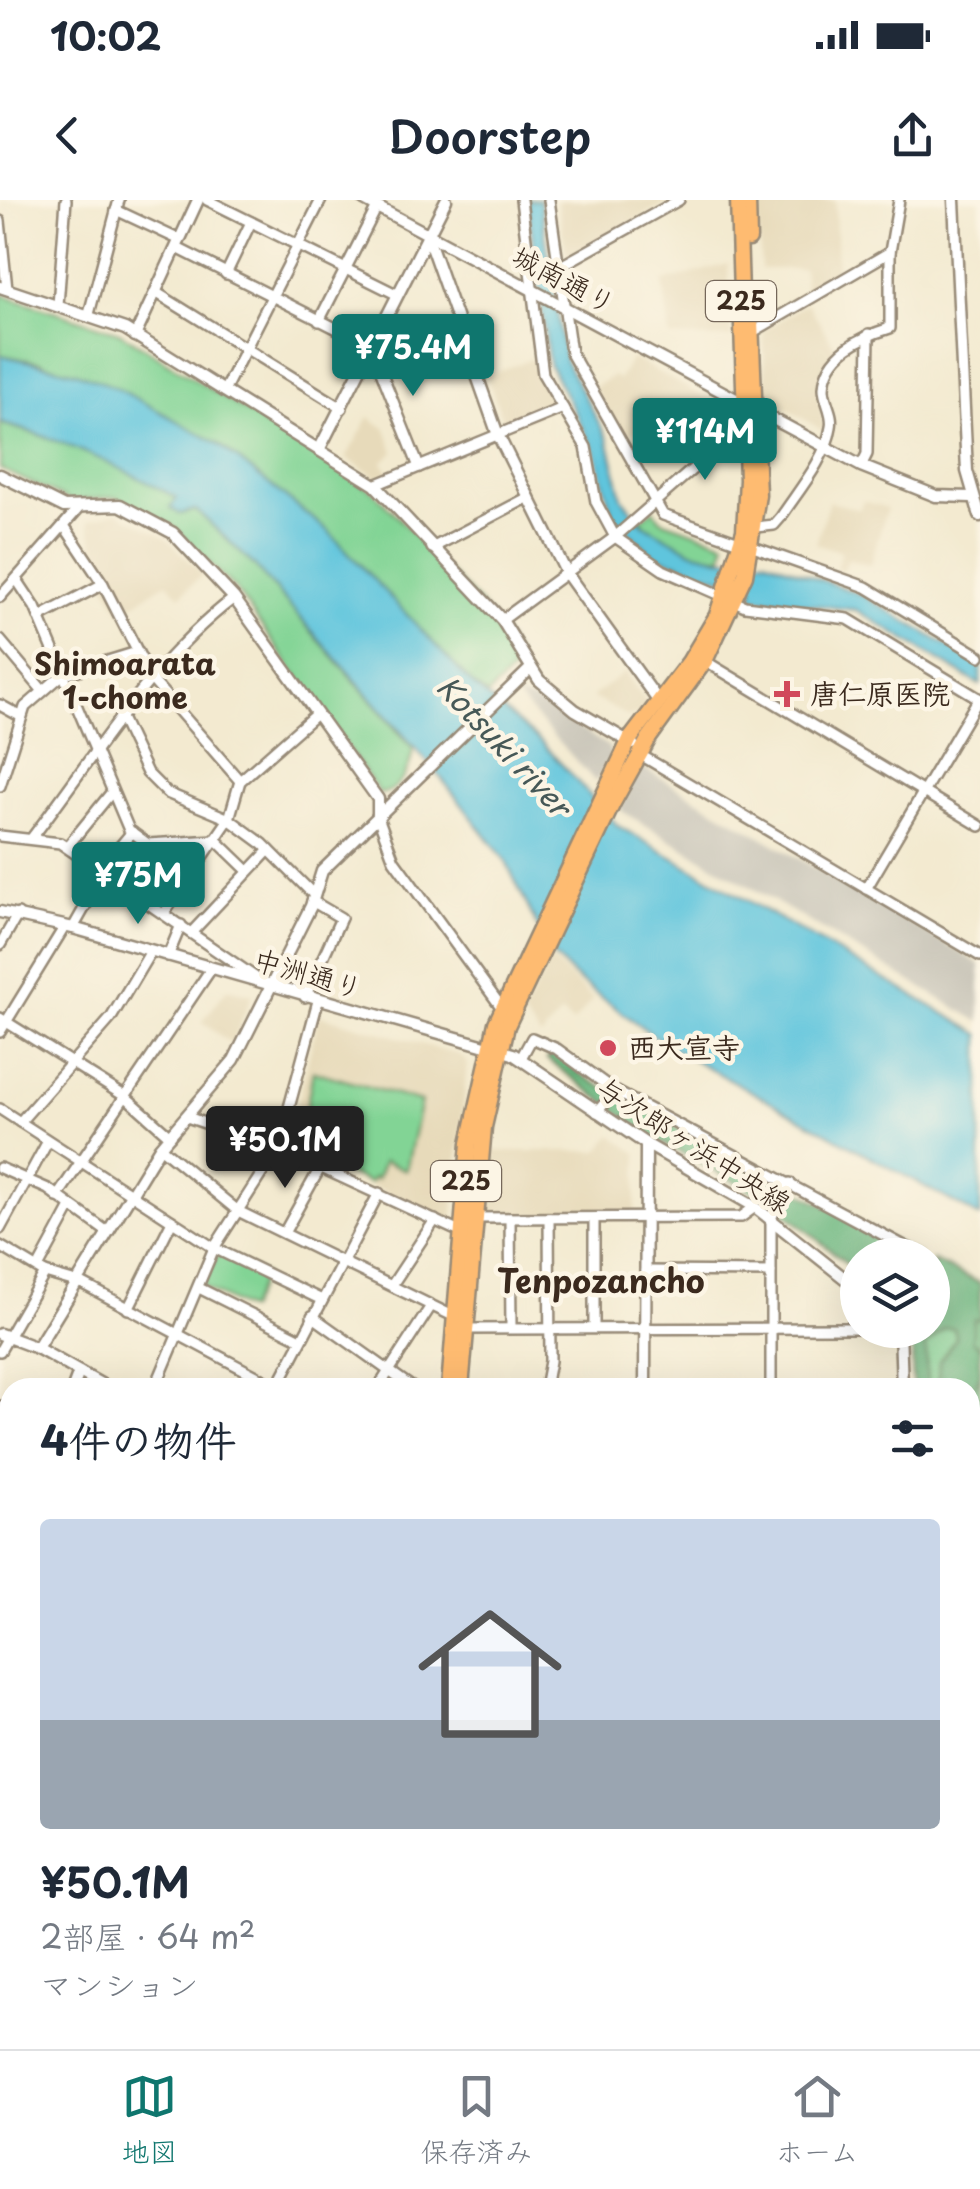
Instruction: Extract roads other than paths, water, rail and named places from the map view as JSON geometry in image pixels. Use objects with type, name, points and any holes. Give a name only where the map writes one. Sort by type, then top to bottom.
[{"type":"highway","name":"225","points":[[608,796],[705,660],[756,527],[738,200]]},
{"type":"highway","name":"225","points":[[746,546],[744,432],[751,333],[748,200]]},
{"type":"highway","name":"225","points":[[462,1378],[494,1048],[608,796],[630,738],[702,641],[732,593]]},
{"type":"highway","name":"225","points":[[449,1378],[469,1143],[502,1008],[538,946]]},
{"type":"street","points":[[58,305],[66,200]]},
{"type":"street","points":[[135,336],[198,200]]},
{"type":"street","points":[[207,200],[396,294]]},
{"type":"street","points":[[224,391],[321,200]]},
{"type":"street","name":"城南通り","points":[[364,200],[861,466],[936,496],[971,497]]},
{"type":"street","points":[[319,450],[426,232],[446,200]]},
{"type":"street","points":[[521,200],[537,290],[543,374],[586,447],[596,502],[618,534],[662,570],[732,593],[760,611],[848,620],[979,699],[866,889]]},
{"type":"street","points":[[549,200],[576,366],[663,516],[866,587],[980,656]]},
{"type":"street","points":[[559,267],[680,200]]},
{"type":"street","points":[[756,527],[774,525],[781,517],[824,446],[832,423],[825,382],[848,345],[890,328],[890,252],[899,200]]},
{"type":"street","points":[[954,200],[971,497],[980,516]]},
{"type":"street","points":[[88,314],[118,205],[226,274],[371,346],[419,466]]},
{"type":"street","points":[[319,320],[377,207]]},
{"type":"street","points":[[0,221],[4,288],[88,314],[135,336],[374,485],[502,620],[531,668],[575,710],[630,738],[639,754],[980,956]]},
{"type":"street","points":[[226,274],[251,222]]},
{"type":"street","points":[[426,232],[498,435],[568,574],[659,702]]},
{"type":"street","points":[[751,333],[890,252]]},
{"type":"street","points":[[156,292],[342,408]]},
{"type":"street","points":[[861,466],[867,454],[869,334]]},
{"type":"street","points":[[374,485],[564,408]]},
{"type":"street","points":[[502,620],[618,534],[735,432],[744,432]]},
{"type":"street","points":[[0,475],[78,509],[120,505],[172,533],[234,598],[378,799],[378,817],[394,860],[502,1008]]},
{"type":"street","points":[[432,548],[529,497]]},
{"type":"street","points":[[0,598],[78,509]]},
{"type":"street","points":[[65,527],[102,584],[152,680],[240,782]]},
{"type":"street","points":[[16,580],[40,617],[97,750],[111,794],[132,832],[148,844],[216,840],[247,870]]},
{"type":"street","points":[[40,617],[102,584]]},
{"type":"street","points":[[31,839],[120,716],[195,631],[234,598]]},
{"type":"street","points":[[0,640],[43,691]]},
{"type":"street","points":[[0,786],[5,756],[20,716],[43,691],[62,675],[137,652]]},
{"type":"street","points":[[705,660],[980,826]]},
{"type":"street","points":[[37,1348],[160,1147],[234,1060],[328,862],[531,668]]},
{"type":"street","points":[[0,705],[20,716]]},
{"type":"street","points":[[165,912],[216,840],[228,819],[240,782],[316,714]]},
{"type":"street","points":[[120,716],[147,773],[167,793],[228,819],[269,850],[313,897],[342,918],[305,997]]},
{"type":"street","points":[[67,847],[111,794]]},
{"type":"street","points":[[0,1032],[3,1020],[132,832]]},
{"type":"street","points":[[0,836],[67,847],[268,986]]},
{"type":"street","points":[[192,933],[269,850]]},
{"type":"street","name":"中洲通り","points":[[0,912],[69,927],[494,1048]]},
{"type":"street","points":[[0,945],[18,914]]},
{"type":"street","points":[[168,956],[181,925]]},
{"type":"street","points":[[20,1122],[111,1018],[151,952]]},
{"type":"street","points":[[57,1197],[212,969]]},
{"type":"street","points":[[160,1378],[214,1248],[278,1148],[318,1001]]},
{"type":"street","points":[[3,1020],[126,1097],[170,1136]]},
{"type":"street","points":[[521,1058],[532,1038],[557,1049],[615,1091],[890,1238]]},
{"type":"street","name":"与次郎ヶ浜中央線","points":[[494,1048],[521,1058],[646,1144],[755,1206],[840,1274]]},
{"type":"street","points":[[597,1112],[615,1091]]},
{"type":"street","points":[[0,1108],[214,1248],[322,1300]]},
{"type":"street","points":[[187,1117],[278,1148],[462,1233]]},
{"type":"street","points":[[0,1229],[48,1141]]},
{"type":"street","points":[[645,1378],[646,1144]]},
{"type":"street","points":[[160,1147],[238,1211],[455,1317],[467,1329],[840,1328]]},
{"type":"street","points":[[0,1168],[57,1197],[106,1231]]},
{"type":"street","points":[[284,1233],[320,1168]]},
{"type":"street","points":[[771,1378],[772,1218],[790,1183]]},
{"type":"street","points":[[286,1378],[312,1316],[379,1194]]},
{"type":"street","points":[[476,1218],[741,1217],[755,1206]]},
{"type":"street","points":[[0,1351],[4,1335],[42,1270],[71,1207]]},
{"type":"street","points":[[510,1218],[511,1328]]},
{"type":"street","points":[[546,1378],[550,1328],[549,1218]]},
{"type":"street","points":[[594,1218],[594,1328]]},
{"type":"street","points":[[392,1285],[436,1220]]},
{"type":"street","points":[[128,1309],[172,1222]]},
{"type":"street","points":[[0,1246],[257,1378]]},
{"type":"street","points":[[645,1271],[770,1272]]},
{"type":"street","points":[[199,1288],[301,1339]]},
{"type":"street","points":[[385,1378],[430,1306]]},
{"type":"street","points":[[312,1316],[401,1378]]},
{"type":"street","points":[[4,1335],[37,1348],[90,1378]]},
{"type":"street","points":[[901,1348],[902,1378]]},
{"type":"street","points":[[77,1378],[79,1372]]},
{"type":"water","points":[[527,200],[540,200],[565,361],[608,439],[622,498],[643,524],[692,551],[720,558],[765,559],[860,594],[980,665],[980,685],[856,610],[753,598],[753,589],[653,555],[613,517],[594,450],[549,364]]},
{"type":"water","name":"Kotsuki river","points":[[0,355],[76,372],[115,387],[217,443],[327,530],[474,686],[541,742],[618,826],[980,1034],[980,1217],[665,1044],[578,980],[551,954],[505,860],[438,774],[254,565],[196,510],[180,514],[170,508],[177,498],[91,455],[0,423]]},
{"type":"place","name":"唐仁原医院","points":[[787,694]]},
{"type":"place","name":"西大宣寺","points":[[608,1048]]},
{"type":"district","name":"Shimoarata 1-chome","points":[[125,682]]},
{"type":"district","name":"Tenpozancho","points":[[601,1282]]}]
